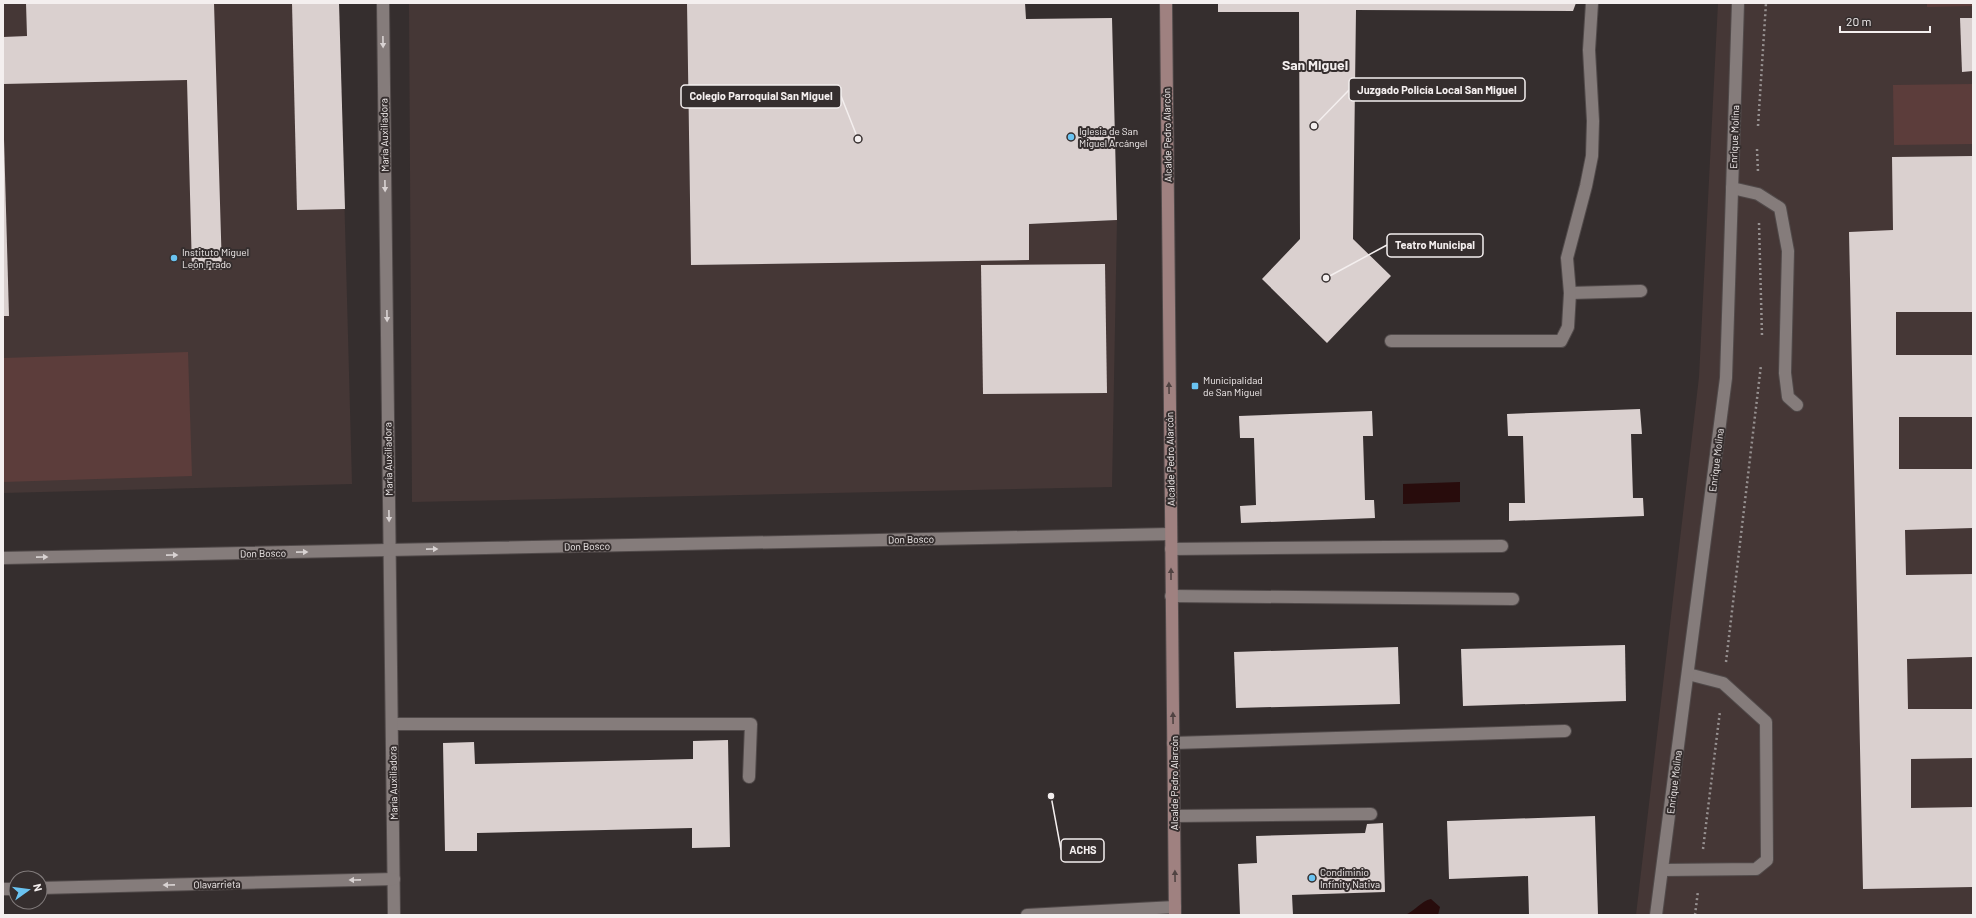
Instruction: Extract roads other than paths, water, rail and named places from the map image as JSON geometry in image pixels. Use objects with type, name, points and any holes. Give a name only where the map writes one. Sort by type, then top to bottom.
[{"type":"street","name":"María Auxiliadora","points":[[382,3],[394,915]]},
{"type":"street","name":"Alcalde Pedro Alarcón","points":[[1166,3],[1170,534],[1175,911]]},
{"type":"street","points":[[1391,341],[1561,341],[1568,327],[1570,292],[1567,258],[1586,186],[1592,156],[1593,121],[1589,50],[1592,3]]},
{"type":"street","name":"Enrique Molina","points":[[1656,915],[1726,378],[1738,3]]},
{"type":"street","points":[[1732,188],[1758,194],[1780,208],[1788,251],[1785,373],[1788,397],[1797,405]]},
{"type":"street","points":[[1570,292],[1641,291]]},
{"type":"street","name":"Don Bosco","points":[[3,558],[1170,534]]},
{"type":"street","points":[[1171,549],[1502,546]]},
{"type":"street","points":[[1171,596],[1513,599]]},
{"type":"street","points":[[1663,870],[1756,868],[1767,860],[1766,722],[1723,683],[1688,674]]},
{"type":"street","points":[[392,724],[751,724],[749,777]]},
{"type":"street","points":[[1173,743],[1565,731]]},
{"type":"street","points":[[1174,816],[1371,814]]},
{"type":"street","name":"Olavarrieta","points":[[48,888],[394,879]]},
{"type":"street","points":[[1027,915],[1175,911]]},
{"type":"place","name":"Juzgado Policía Local San Miguel","points":[[1314,126]]},
{"type":"place","name":"Iglesia de San Miguel Arcángel","points":[[1071,137]]},
{"type":"place","name":"Colegio Parroquial San Miguel","points":[[858,139]]},
{"type":"place","name":"Instituto Miguel León Prado","points":[[174,258]]},
{"type":"place","name":"Teatro Municipal","points":[[1326,278]]},
{"type":"place","name":"Municipalidad de San Miguel","points":[[1195,386]]},
{"type":"place","name":"ACHS","points":[[1051,796]]},
{"type":"place","name":"Condiminio Infinity Nativa","points":[[1312,878]]},
{"type":"district","name":"San Miguel","points":[[1315,64]]}]
